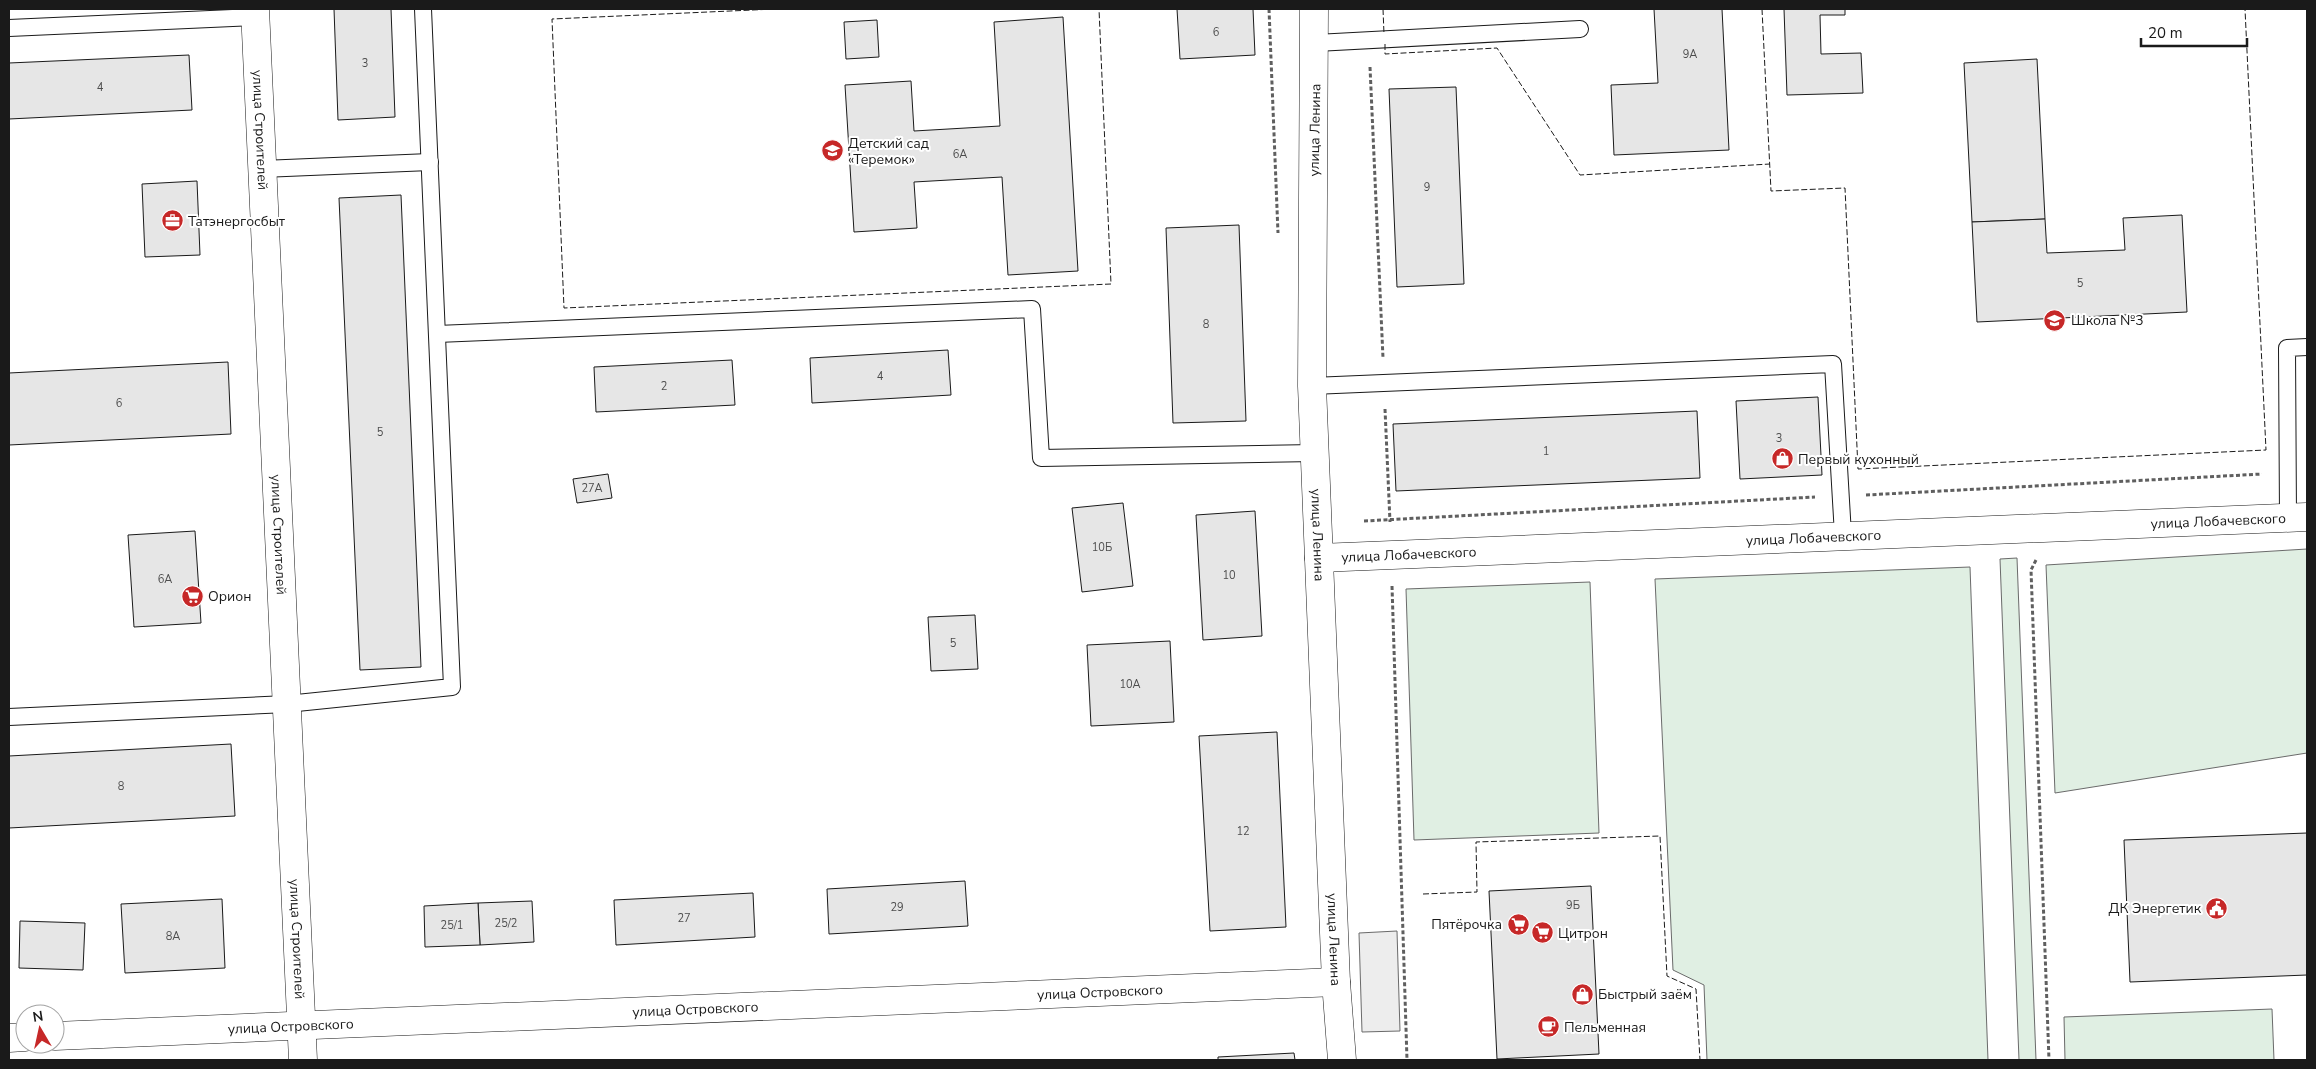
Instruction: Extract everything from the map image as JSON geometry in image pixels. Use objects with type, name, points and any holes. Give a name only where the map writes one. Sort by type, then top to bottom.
[{"type":"street","name":"улица Ленина","points":[[1314,9],[1316,42],[1312,386],[1336,982],[1342,1060]]},
{"type":"street","name":"улица Строителей","points":[[255,13],[303,1060]]},
{"type":"street","name":"улица Лобачевского","points":[[1319,558],[2298,517]]},
{"type":"street","name":"улица Островского","points":[[65,1036],[1336,982]]},
{"type":"lane","points":[[9,717],[287,704],[452,687],[423,9]]},
{"type":"lane","points":[[9,28],[78,17],[255,13]]},
{"type":"lane","points":[[1316,42],[1580,29]]},
{"type":"lane","points":[[262,169],[430,162]]},
{"type":"lane","points":[[437,334],[1032,309],[1041,458],[1315,453]]},
{"type":"lane","points":[[2298,517],[2288,472],[2287,348],[2307,347]]},
{"type":"lane","points":[[1312,386],[1384,381],[1833,364],[1842,535]]},
{"type":"path","points":[[1369,40],[1390,520],[1407,1060]]},
{"type":"path","points":[[1317,524],[2288,472]]},
{"type":"path","points":[[2031,570],[2049,1060]]},
{"type":"green space","points":[[2307,549],[2307,753],[2055,793],[2046,565]]},
{"type":"green space","points":[[2017,558],[2036,1060],[2019,1060],[2000,559]]},
{"type":"green space","points":[[1970,567],[1988,1060],[1707,1060],[1704,985],[1673,970],[1655,579]]},
{"type":"green space","points":[[1590,582],[1599,833],[1414,840],[1406,589]]},
{"type":"green space","points":[[2272,1009],[2274,1060],[2065,1060],[2064,1017]]},
{"type":"shaded area","points":[[1397,931],[1400,1031],[1362,1032],[1359,933]]},
{"type":"building","points":[[334,9],[391,9],[395,117],[338,120]]},
{"type":"building","points":[[1177,9],[1253,9],[1255,55],[1180,59]]},
{"type":"building","points":[[1654,9],[1722,9],[1729,150],[1614,155],[1611,85],[1658,83]]},
{"type":"building","points":[[1784,9],[1845,9],[1845,15],[1820,15],[1821,54],[1861,53],[1863,93],[1787,95]]},
{"type":"building","points":[[1063,17],[1078,271],[1008,275],[1002,177],[914,182],[917,228],[854,232],[845,85],[911,81],[914,131],[1000,126],[994,22]]},
{"type":"building","points":[[877,20],[879,57],[846,59],[844,22]]},
{"type":"building","points":[[189,55],[192,110],[9,119],[9,63]]},
{"type":"building","points":[[2037,59],[2045,219],[1972,222],[1964,63]]},
{"type":"building","points":[[1456,87],[1464,284],[1397,287],[1389,89]]},
{"type":"building","points":[[197,181],[200,255],[145,257],[142,184]]},
{"type":"building","points":[[401,195],[421,667],[360,670],[339,198]]},
{"type":"building","points":[[2182,215],[2187,312],[1977,322],[1972,222],[2045,219],[2047,253],[2125,250],[2123,218]]},
{"type":"building","points":[[1239,225],[1246,421],[1173,423],[1166,228]]},
{"type":"building","points":[[948,350],[951,395],[812,403],[810,358]]},
{"type":"building","points":[[732,360],[735,405],[596,412],[594,367]]},
{"type":"building","points":[[228,362],[231,434],[9,445],[9,373]]},
{"type":"building","points":[[1818,397],[1822,475],[1740,479],[1736,401]]},
{"type":"building","points":[[1697,411],[1700,478],[1396,491],[1393,424]]},
{"type":"building","points":[[608,474],[612,498],[577,503],[573,479]]},
{"type":"building","points":[[1123,503],[1133,586],[1082,592],[1072,508]]},
{"type":"building","points":[[1255,511],[1262,636],[1203,640],[1196,515]]},
{"type":"building","points":[[195,531],[201,623],[134,627],[128,535]]},
{"type":"building","points":[[975,615],[978,669],[931,671],[928,617]]},
{"type":"building","points":[[1170,641],[1174,722],[1091,726],[1087,645]]},
{"type":"building","points":[[1277,732],[1286,927],[1210,931],[1199,736]]},
{"type":"building","points":[[231,744],[235,816],[9,828],[9,756]]},
{"type":"building","name":"ДК Энергетик","points":[[2307,833],[2307,975],[2130,982],[2124,840]]},
{"type":"building","points":[[965,881],[968,926],[829,934],[827,889]]},
{"type":"building","name":"Цитрон","points":[[1591,886],[1599,1054],[1497,1059],[1489,891]]},
{"type":"building","points":[[753,893],[755,937],[616,945],[614,900]]},
{"type":"building","points":[[222,899],[225,968],[125,973],[121,904]]},
{"type":"building","points":[[532,901],[534,942],[480,945],[478,903]]},
{"type":"building","points":[[478,903],[480,945],[425,947],[424,906]]},
{"type":"building","points":[[20,921],[85,923],[83,970],[19,968]]},
{"type":"building","points":[[1294,1053],[1295,1060],[1218,1060],[1218,1057]]},
{"type":"fence","points":[[775,9],[552,19],[564,308],[1111,284],[1099,9]]},
{"type":"fence","points":[[1383,9],[1384,34]]},
{"type":"fence","points":[[1762,9],[1771,191],[1845,188],[1858,469],[2266,450],[2245,9]]},
{"type":"fence","points":[[1385,44],[1385,54],[1497,48],[1580,175],[1770,164]]},
{"type":"fence","points":[[1423,894],[1477,892],[1476,842],[1660,836],[1667,976],[1696,989],[1700,1060]]},
{"type":"place","name":"Детский сад «Теремок»","points":[[832,151]]},
{"type":"place","name":"Татэнергосбыт","points":[[172,221]]},
{"type":"place","name":"Школа №3","points":[[2055,320]]},
{"type":"place","name":"Первый кухонный","points":[[1782,459]]},
{"type":"place","name":"Орион","points":[[192,596]]},
{"type":"place","name":"ДК Энергетик","points":[[2217,908]]},
{"type":"place","name":"Пятёрочка","points":[[1518,924]]},
{"type":"place","name":"Цитрон","points":[[1542,933]]},
{"type":"place","name":"Быстрый заём","points":[[1582,994]]},
{"type":"place","name":"Пельменная","points":[[1548,1027]]}]
